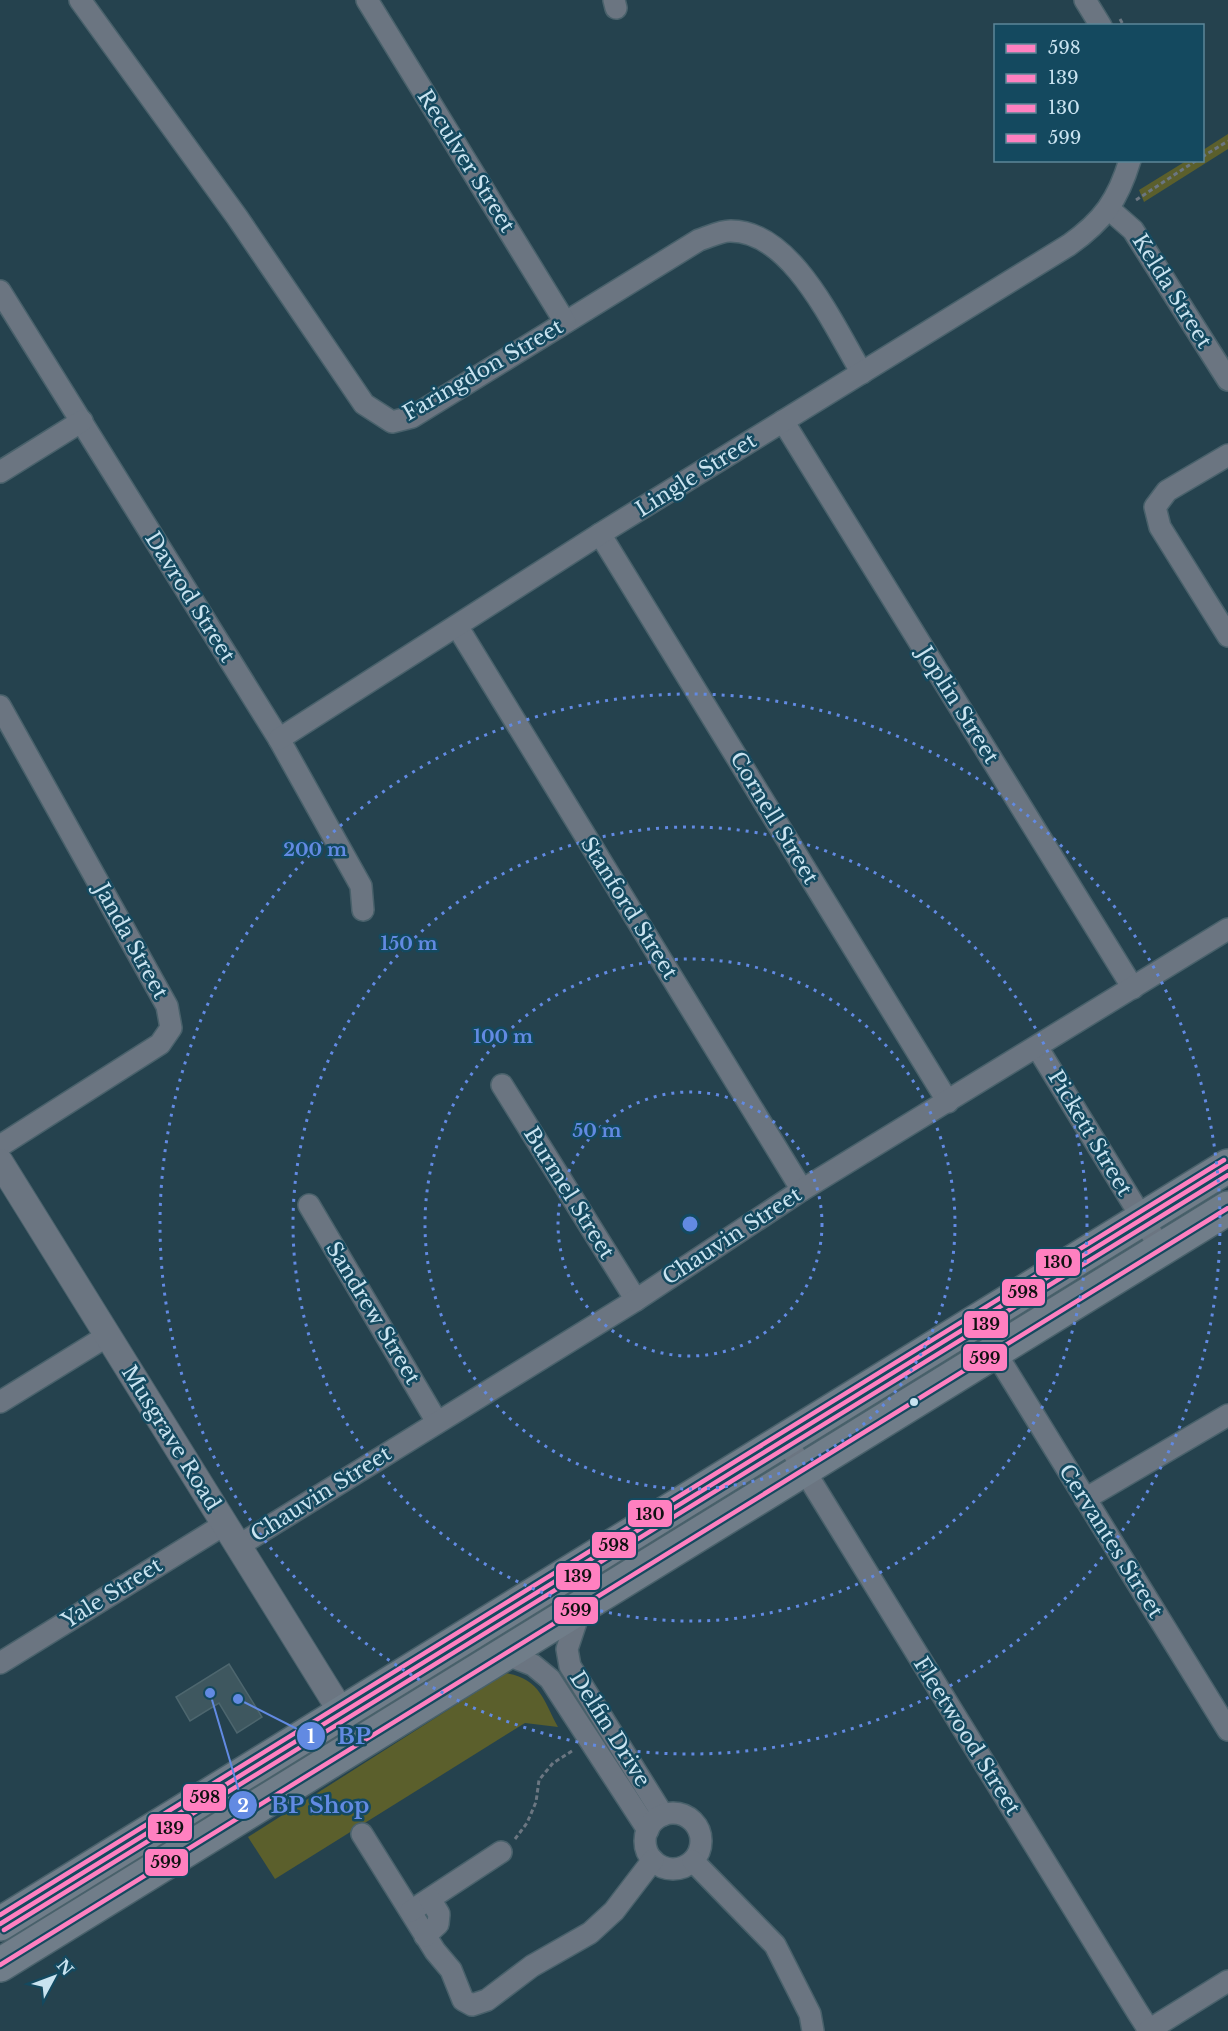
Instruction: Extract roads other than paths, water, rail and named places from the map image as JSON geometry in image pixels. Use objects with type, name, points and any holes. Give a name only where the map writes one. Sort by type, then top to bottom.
[{"type":"main road","points":[[0,1924],[1228,1166]]},
{"type":"main road","points":[[0,1965],[1228,1208]]},
{"type":"street","name":"Faringdon Street","points":[[80,0],[237,217],[364,404],[392,422],[412,417],[699,240],[729,231],[755,235],[779,249],[798,268],[862,374]]},
{"type":"street","name":"Reculver Street","points":[[367,0],[565,322]]},
{"type":"street","points":[[1085,0],[1100,24]]},
{"type":"street","name":"Lingle Street","points":[[279,739],[600,534],[1069,245],[1093,228],[1109,208],[1122,187],[1129,162]]},
{"type":"street","name":"Kelda Street","points":[[1109,208],[1133,230],[1228,380]]},
{"type":"street","name":"Davrod Street","points":[[0,291],[279,739],[361,886],[363,910]]},
{"type":"street","name":"Joplin Street","points":[[783,421],[1133,988]]},
{"type":"street","points":[[0,472],[82,422]]},
{"type":"street","points":[[1228,455],[1167,491],[1155,507],[1160,527],[1228,636]]},
{"type":"street","name":"Cornell Street","points":[[600,534],[948,1102]]},
{"type":"street","name":"Stanford Street","points":[[457,627],[802,1190]]},
{"type":"street","name":"Janda Street","points":[[0,706],[167,1006],[171,1028],[160,1044],[0,1146]]},
{"type":"street","name":"Chauvin Street","points":[[238,1546],[636,1300],[802,1190],[1228,929]]},
{"type":"street","name":"Pickett Street","points":[[1037,1047],[1161,1249]]},
{"type":"street","name":"Burmel Street","points":[[502,1085],[636,1300]]},
{"type":"street","name":"Musgrave Road","points":[[0,1162],[342,1713]]},
{"type":"street","name":"Sandrew Street","points":[[309,1204],[437,1422]]},
{"type":"street","points":[[0,1402],[107,1336]]},
{"type":"street","name":"Cervantes Street","points":[[995,1352],[1228,1730]]},
{"type":"street","points":[[1085,1499],[1228,1415]]},
{"type":"street","name":"Fleetwood Street","points":[[785,1439],[1148,2030]]},
{"type":"street","name":"Yale Street","points":[[0,1663],[225,1524]]},
{"type":"street","name":"Delfin Drive","points":[[581,1607],[567,1649],[570,1666],[663,1815]]},
{"type":"street","name":"Delfin Drive","points":[[505,1654],[533,1665],[550,1679],[648,1830]]},
{"type":"street","points":[[681,1814],[697,1826],[701,1844],[693,1861],[675,1869],[665,1867],[653,1860],[645,1840],[648,1830],[653,1821],[663,1815],[681,1814]]},
{"type":"street","points":[[362,1834],[425,1936],[451,1970],[463,2000],[472,2005],[487,2000],[532,1966],[590,1934],[614,1911],[653,1860]]},
{"type":"street","points":[[411,1911],[501,1852]]},
{"type":"street","points":[[693,1861],[775,1945],[810,2014],[813,2031]]},
{"type":"street","points":[[425,1936],[438,1924],[439,1914],[430,1899]]},
{"type":"street","points":[[1148,2030],[1228,1981]]},
{"type":"place","name":"BP Shop","points":[[210,1693]]},
{"type":"place","name":"BP","points":[[238,1699]]}]
